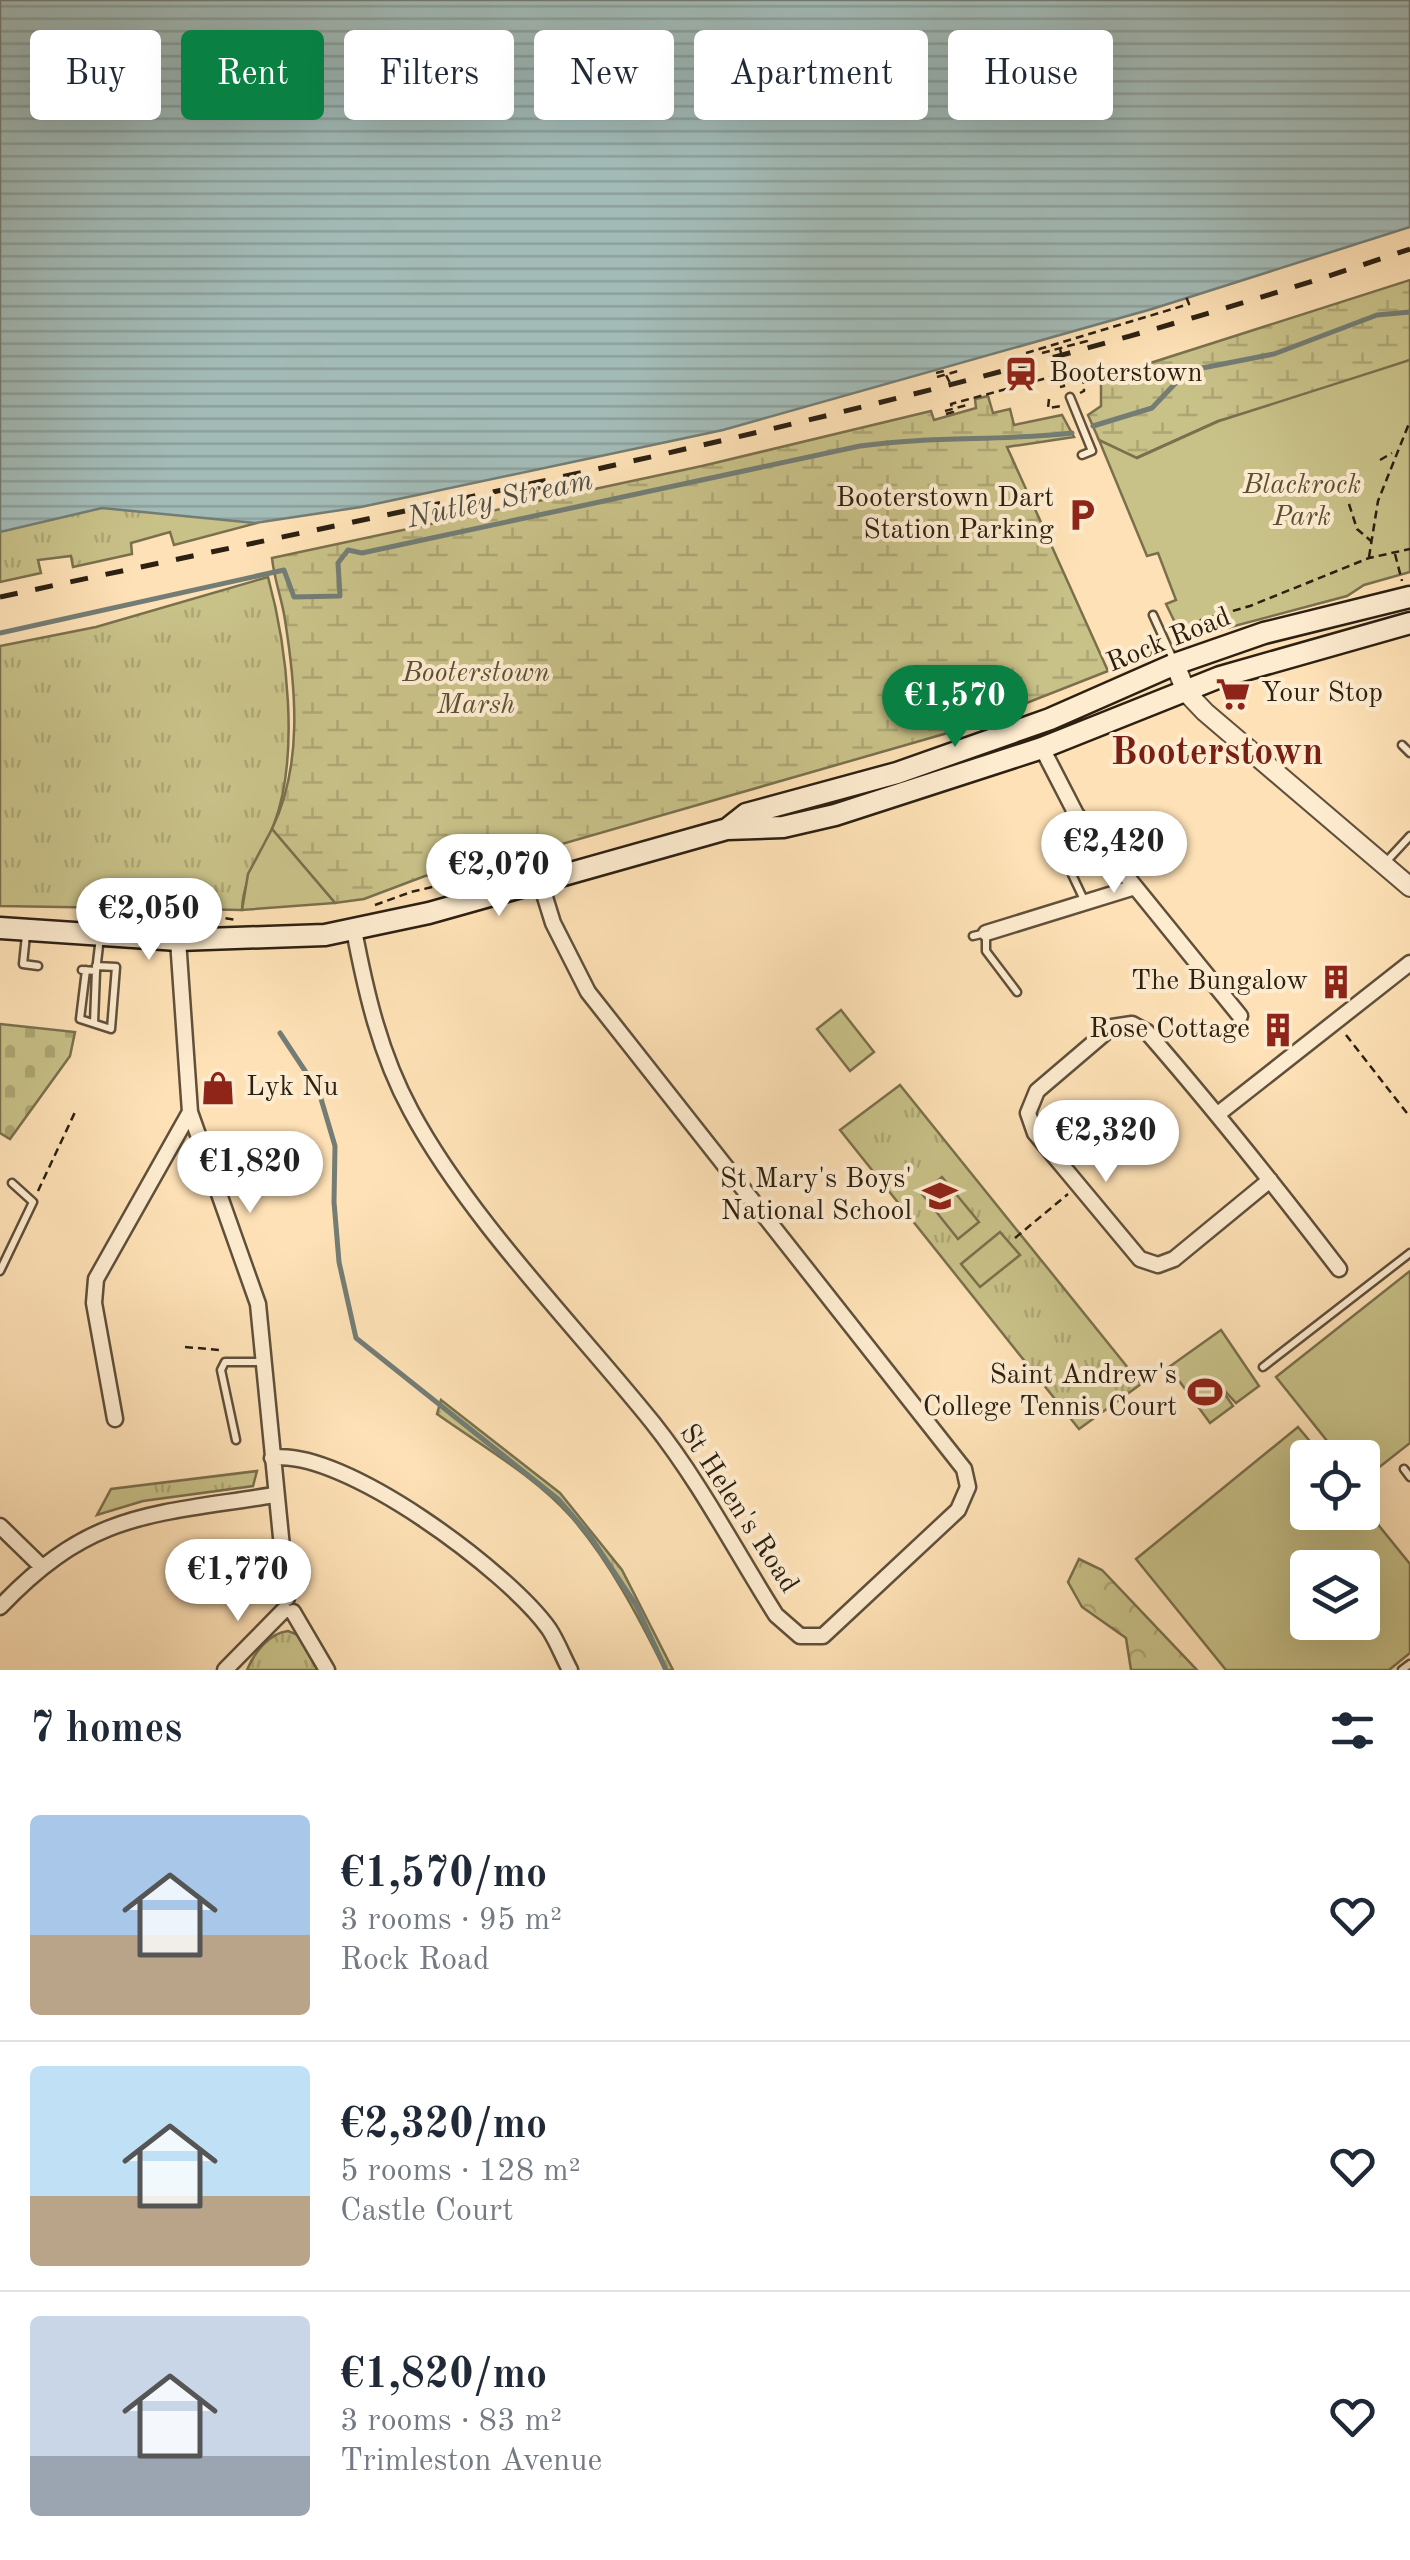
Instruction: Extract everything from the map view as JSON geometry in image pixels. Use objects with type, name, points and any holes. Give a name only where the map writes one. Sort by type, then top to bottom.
[{"type":"main road","name":"Rock Road","points":[[727,829],[746,814],[897,773],[1050,719],[1175,654],[1408,598]]},
{"type":"main road","name":"Rock Road","points":[[0,928],[100,936],[182,930],[257,940],[354,930],[727,829],[783,827],[835,815],[1042,748],[1273,660],[1410,624]]},
{"type":"street","points":[[1175,654],[1186,692],[1410,887]]},
{"type":"street","points":[[1042,748],[1067,802],[1240,1016]]},
{"type":"street","name":"St Helen's Road","points":[[354,930],[368,1001],[387,1059],[433,1146],[656,1426],[776,1615],[800,1636],[823,1636],[958,1510],[968,1487],[964,1469],[588,992],[553,923],[540,880]]},
{"type":"street","points":[[980,934],[1135,887]]},
{"type":"street","points":[[182,930],[190,1112],[258,1304],[288,1607],[327,1670]]},
{"type":"street","points":[[1218,1114],[1410,963]]},
{"type":"street","points":[[1270,1180],[1174,1260],[1158,1266],[1140,1259],[1034,1132],[1028,1114],[1037,1090],[1112,1027],[1132,1024],[1146,1032],[1218,1114],[1270,1180],[1339,1269]]},
{"type":"street","points":[[116,1420],[94,1303],[96,1279],[190,1112]]},
{"type":"street","points":[[272,1458],[315,1462],[385,1494],[415,1514],[512,1589],[548,1628],[570,1670]]},
{"type":"street","points":[[0,1607],[40,1565],[124,1520],[274,1495]]},
{"type":"street","points":[[0,1526],[40,1565]]},
{"type":"street","points":[[225,1670],[288,1607]]},
{"type":"lane","points":[[1070,397],[1092,451],[1082,456]]},
{"type":"lane","points":[[1153,615],[1175,654]]},
{"type":"lane","points":[[1402,745],[1410,753]]},
{"type":"lane","points":[[1384,864],[1410,836]]},
{"type":"lane","points":[[1068,866],[1085,903]]},
{"type":"lane","points":[[27,929],[23,964],[38,966]]},
{"type":"lane","points":[[980,934],[986,951],[1016,992]]},
{"type":"lane","points":[[94,1023],[100,936]]},
{"type":"lane","points":[[116,968],[110,1029],[80,1019],[84,970],[96,969],[116,968]]},
{"type":"lane","points":[[0,1271],[33,1202],[12,1183]]},
{"type":"lane","points":[[1262,1367],[1410,1253]]},
{"type":"lane","points":[[236,1440],[221,1370],[224,1362],[263,1362]]},
{"type":"lane","points":[[1404,1470],[1410,1477]]},
{"type":"lane","points":[[1402,1670],[1410,1664]]},
{"type":"path","points":[[1026,353],[1188,304],[1185,294]]},
{"type":"path","points":[[1042,354],[1086,341],[1085,335]]},
{"type":"path","points":[[1060,348],[1068,374]]},
{"type":"path","points":[[950,384],[944,371],[936,375],[958,372]]},
{"type":"path","points":[[1046,382],[1060,374],[1083,372],[1084,391]]},
{"type":"path","points":[[1060,374],[1064,386],[1060,387]]},
{"type":"path","points":[[967,406],[946,412],[953,412],[951,404],[1068,374]]},
{"type":"path","points":[[1049,399],[1048,408],[1064,406],[1078,416]]},
{"type":"path","points":[[1369,558],[1378,500],[1410,420]]},
{"type":"path","points":[[1380,460],[1394,452]]},
{"type":"path","points":[[1349,504],[1357,528],[1372,542]]},
{"type":"path","points":[[1175,654],[1199,621],[1250,606],[1369,558],[1410,549]]},
{"type":"path","points":[[1395,553],[1408,598]]},
{"type":"path","points":[[1199,621],[1199,632]]},
{"type":"path","points":[[367,908],[429,887]]},
{"type":"path","points":[[182,930],[194,917],[246,921]]},
{"type":"path","points":[[1336,1022],[1410,1117]]},
{"type":"path","points":[[33,1202],[76,1110]]},
{"type":"path","points":[[1015,1238],[1078,1186]]},
{"type":"green space","points":[[1410,280],[1410,360],[1285,403],[1218,421],[1136,458],[1099,440],[1088,415],[1101,406],[1101,383],[1119,373]]},
{"type":"green space","name":"Blackrock Park","points":[[1410,360],[1410,572],[1364,585],[1347,596],[1197,636],[1180,633],[1166,604],[1176,600],[1158,553],[1147,556],[1099,440],[1137,458],[1219,421]]},
{"type":"green space","name":"Booterstown Marsh","points":[[988,396],[993,413],[1010,409],[1014,425],[1062,415],[1074,437],[1007,447],[1108,671],[958,730],[489,865],[425,876],[364,899],[335,903],[272,829],[289,779],[294,700],[284,612],[272,558],[702,466],[931,411],[934,420],[976,408],[975,399]]},
{"type":"green space","points":[[0,488],[250,513],[257,523],[174,545],[170,532],[131,543],[132,554],[73,567],[71,556],[38,560],[41,573],[0,582]]},
{"type":"green space","points":[[268,577],[285,668],[287,766],[274,824],[250,876],[242,910],[0,906],[0,646],[96,627]]},
{"type":"green space","points":[[272,829],[335,903],[242,910],[248,874]]},
{"type":"green space","points":[[841,1010],[874,1052],[850,1071],[817,1029]]},
{"type":"green space","points":[[0,1024],[75,1032],[70,1056],[10,1139],[0,1133]]},
{"type":"green space","points":[[900,1085],[1141,1384],[1079,1429],[840,1130]]},
{"type":"green space","points":[[942,1177],[979,1222],[958,1239],[922,1194]]},
{"type":"green space","points":[[1000,1232],[1020,1255],[980,1287],[961,1264]]},
{"type":"green space","points":[[1410,1271],[1410,1443],[1380,1467],[1380,1440],[1326,1440],[1276,1377]]},
{"type":"green space","points":[[1221,1330],[1259,1386],[1236,1403],[1215,1380],[1233,1406],[1210,1423],[1169,1367]]},
{"type":"green space","points":[[441,1400],[560,1493],[622,1570],[673,1670],[665,1670],[611,1572],[572,1518],[525,1475],[437,1414]]},
{"type":"green space","points":[[1298,1427],[1309,1440],[1290,1440],[1290,1530],[1380,1530],[1380,1527],[1410,1564],[1410,1653],[1389,1670],[1226,1670],[1136,1559]]},
{"type":"green space","points":[[257,1471],[253,1486],[143,1501],[97,1515],[111,1489]]},
{"type":"green space","points":[[1079,1559],[1102,1570],[1197,1670],[1131,1670],[1126,1638],[1082,1607],[1068,1582]]},
{"type":"green space","points":[[288,1631],[298,1635],[319,1670],[247,1670],[263,1645]]},
{"type":"water","points":[[0,0],[1410,0],[1410,227],[1152,309],[723,430],[361,507],[255,523],[102,508],[0,532]]},
{"type":"waterway","name":"Nutley Stream","points":[[1093,426],[1152,408],[1187,371],[1274,354],[1377,315],[1410,312]]},
{"type":"waterway","name":"Nutley Stream","points":[[0,633],[284,570],[294,597],[340,596],[338,563],[348,550],[362,553],[860,446],[1072,433]]},
{"type":"waterway","points":[[280,1033],[319,1092],[335,1146],[339,1262],[356,1338],[558,1499],[590,1536],[636,1605],[666,1670]]},
{"type":"railway","points":[[0,597],[533,483],[887,401],[1237,305],[1410,249]]},
{"type":"place","name":"Booterstown","points":[[1021,374]]},
{"type":"place","name":"Booterstown Dart Station Parking","points":[[1082,515]]},
{"type":"place","name":"Your Stop","points":[[1233,694]]},
{"type":"place","name":"The Bungalow","points":[[1336,982]]},
{"type":"place","name":"Rose Cottage","points":[[1278,1030]]},
{"type":"place","name":"Lyk Nu","points":[[218,1088]]},
{"type":"place","name":"St Mary's Boys' National School","points":[[940,1196]]},
{"type":"place","name":"Saint Andrew's College Tennis Court","points":[[1205,1392]]},
{"type":"district","name":"Booterstown","points":[[1217,754]]}]
